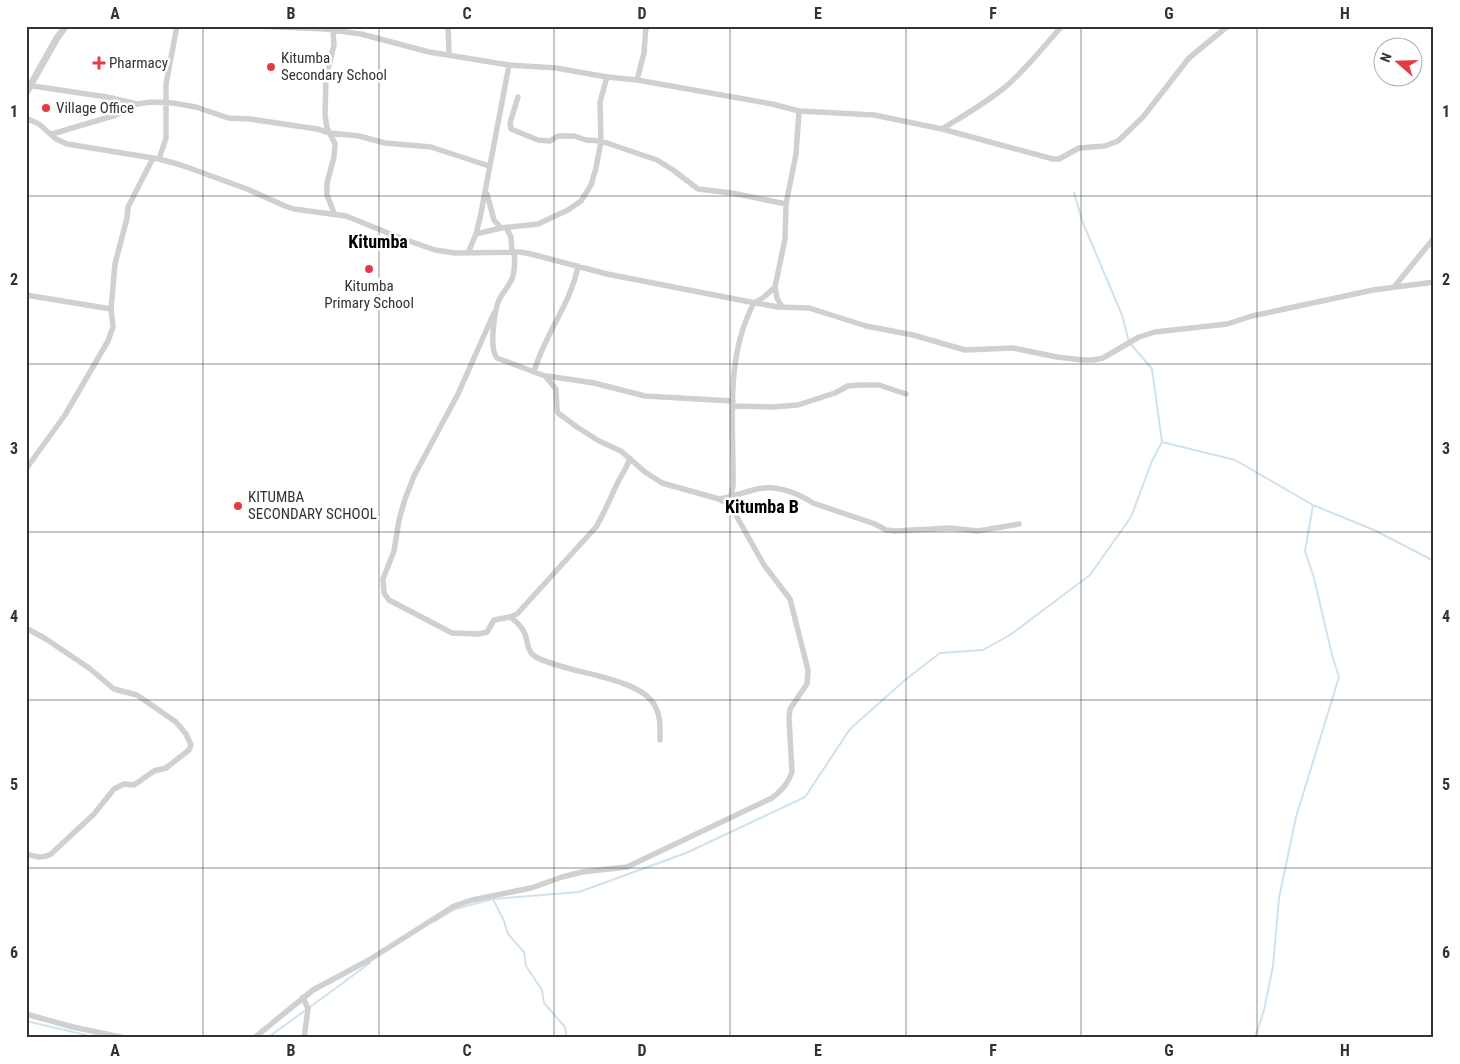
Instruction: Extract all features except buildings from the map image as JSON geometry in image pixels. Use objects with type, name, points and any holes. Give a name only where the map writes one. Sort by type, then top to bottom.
[{"type":"street","points":[[66,26],[28,88],[59,89],[137,104],[165,102],[190,106],[228,118],[250,119],[318,129],[330,133],[359,136],[385,143],[431,147],[489,166]]},
{"type":"street","points":[[160,159],[167,131],[166,84],[177,26]]},
{"type":"street","points":[[257,26],[317,27],[361,34],[417,49],[509,65],[556,68],[606,77],[637,80],[772,104],[799,111],[874,115],[942,129],[1053,159],[1059,159],[1080,148],[1111,144],[1123,137],[1143,117],[1190,58],[1228,26]]},
{"type":"street","points":[[448,26],[449,54]]},
{"type":"street","points":[[637,80],[644,52],[646,26]]},
{"type":"street","points":[[942,129],[983,104],[1004,88],[1026,67],[1062,26]]},
{"type":"street","points":[[332,30],[334,45],[326,77],[326,122],[335,144],[327,183],[328,195],[334,213]]},
{"type":"street","points":[[468,253],[476,234],[509,65]]},
{"type":"street","points":[[476,234],[503,228],[543,223],[580,202],[591,185],[601,141],[600,102],[606,77]]},
{"type":"street","points":[[518,97],[510,123],[511,129],[519,134],[532,139],[547,141],[558,136],[580,137],[586,140],[601,141],[657,160],[698,189],[732,193],[786,204]]},
{"type":"street","points":[[52,134],[116,115],[137,104]]},
{"type":"street","points":[[782,307],[774,287],[785,238],[786,204],[796,154],[799,111]]},
{"type":"street","points":[[26,118],[67,144],[160,159],[218,177],[294,209],[334,213],[358,220],[426,247],[455,253],[513,252],[531,254],[607,274],[641,279],[754,303],[809,308],[866,326],[913,335],[965,350],[1013,348],[1068,359],[1093,360],[1103,358],[1139,337],[1155,332],[1227,324],[1252,316],[1394,287],[1434,282]]},
{"type":"street","points":[[26,469],[61,421],[108,341],[113,327],[111,309],[115,264],[128,207],[153,158]]},
{"type":"street","points":[[486,188],[494,220],[512,240],[515,264],[513,276],[509,286],[500,297],[446,420],[414,476],[399,520],[394,551],[383,579],[384,593],[389,600],[452,633],[479,634],[487,632],[494,620],[517,614],[596,527],[604,515],[630,458]]},
{"type":"street","points":[[1394,287],[1434,238]]},
{"type":"street","points":[[534,372],[541,352],[574,283],[578,266]]},
{"type":"street","points":[[731,507],[733,486],[734,373],[743,329],[754,303],[764,297],[774,287]]},
{"type":"street","points":[[26,295],[111,309]]},
{"type":"street","points":[[496,309],[494,354],[501,360],[545,376],[594,383],[645,396],[772,407],[798,405],[835,393],[848,386],[878,385],[906,394]]},
{"type":"street","points":[[254,1038],[313,990],[369,960],[454,906],[472,900],[532,888],[576,874],[627,867],[772,798],[787,785],[792,772],[790,709],[807,684],[808,670],[790,599],[764,565],[731,507],[719,499],[662,483],[621,451],[577,427],[558,413],[556,389],[545,376]]},
{"type":"street","points":[[719,499],[758,489],[778,489],[875,524],[886,530],[895,531],[950,528],[978,531],[1019,524]]},
{"type":"street","points":[[510,617],[516,621],[525,634],[527,645],[536,657],[560,667],[590,674],[645,693],[656,708],[660,721],[660,740]]},
{"type":"street","points":[[26,628],[89,668],[114,689],[137,695],[176,722],[186,734],[191,746],[189,750],[166,768],[154,771],[134,785],[124,784],[114,790],[94,814],[51,854],[44,857],[26,854]]},
{"type":"street","points":[[303,997],[308,1009],[304,1038]]},
{"type":"street","points":[[26,1014],[80,1029],[125,1038]]},
{"type":"waterway","points":[[1074,193],[1083,223],[1122,315],[1129,342],[1152,369],[1162,442]]},
{"type":"waterway","points":[[435,921],[455,909],[493,899],[579,892],[686,853],[805,797],[850,729],[905,680],[940,653],[983,650],[1010,635],[1090,575],[1131,517],[1152,461],[1162,442],[1235,460],[1313,505],[1305,551],[1314,578],[1339,677],[1296,817],[1279,898],[1273,966],[1264,1010],[1255,1038]]},
{"type":"waterway","points":[[1313,505],[1374,530],[1434,561]]},
{"type":"waterway","points":[[493,899],[508,934],[524,952],[526,966],[542,990],[544,1003],[565,1027],[567,1038]]},
{"type":"waterway","points":[[310,1007],[370,963]]},
{"type":"waterway","points":[[267,1038],[306,1010]]},
{"type":"waterway","points":[[26,1021],[99,1038]]},
{"type":"place","name":"Pharmacy","points":[[99,63]]},
{"type":"place","name":"Kitumba Secondary School","points":[[271,67]]},
{"type":"place","name":"Village Office","points":[[46,108]]},
{"type":"place","name":"Kitumba Primary School","points":[[369,269]]},
{"type":"place","name":"KITUMBA SECONDARY SCHOOL","points":[[238,506]]},
{"type":"district","name":"Kitumba","points":[[378,241]]},
{"type":"district","name":"Kitumba B","points":[[762,506]]}]
